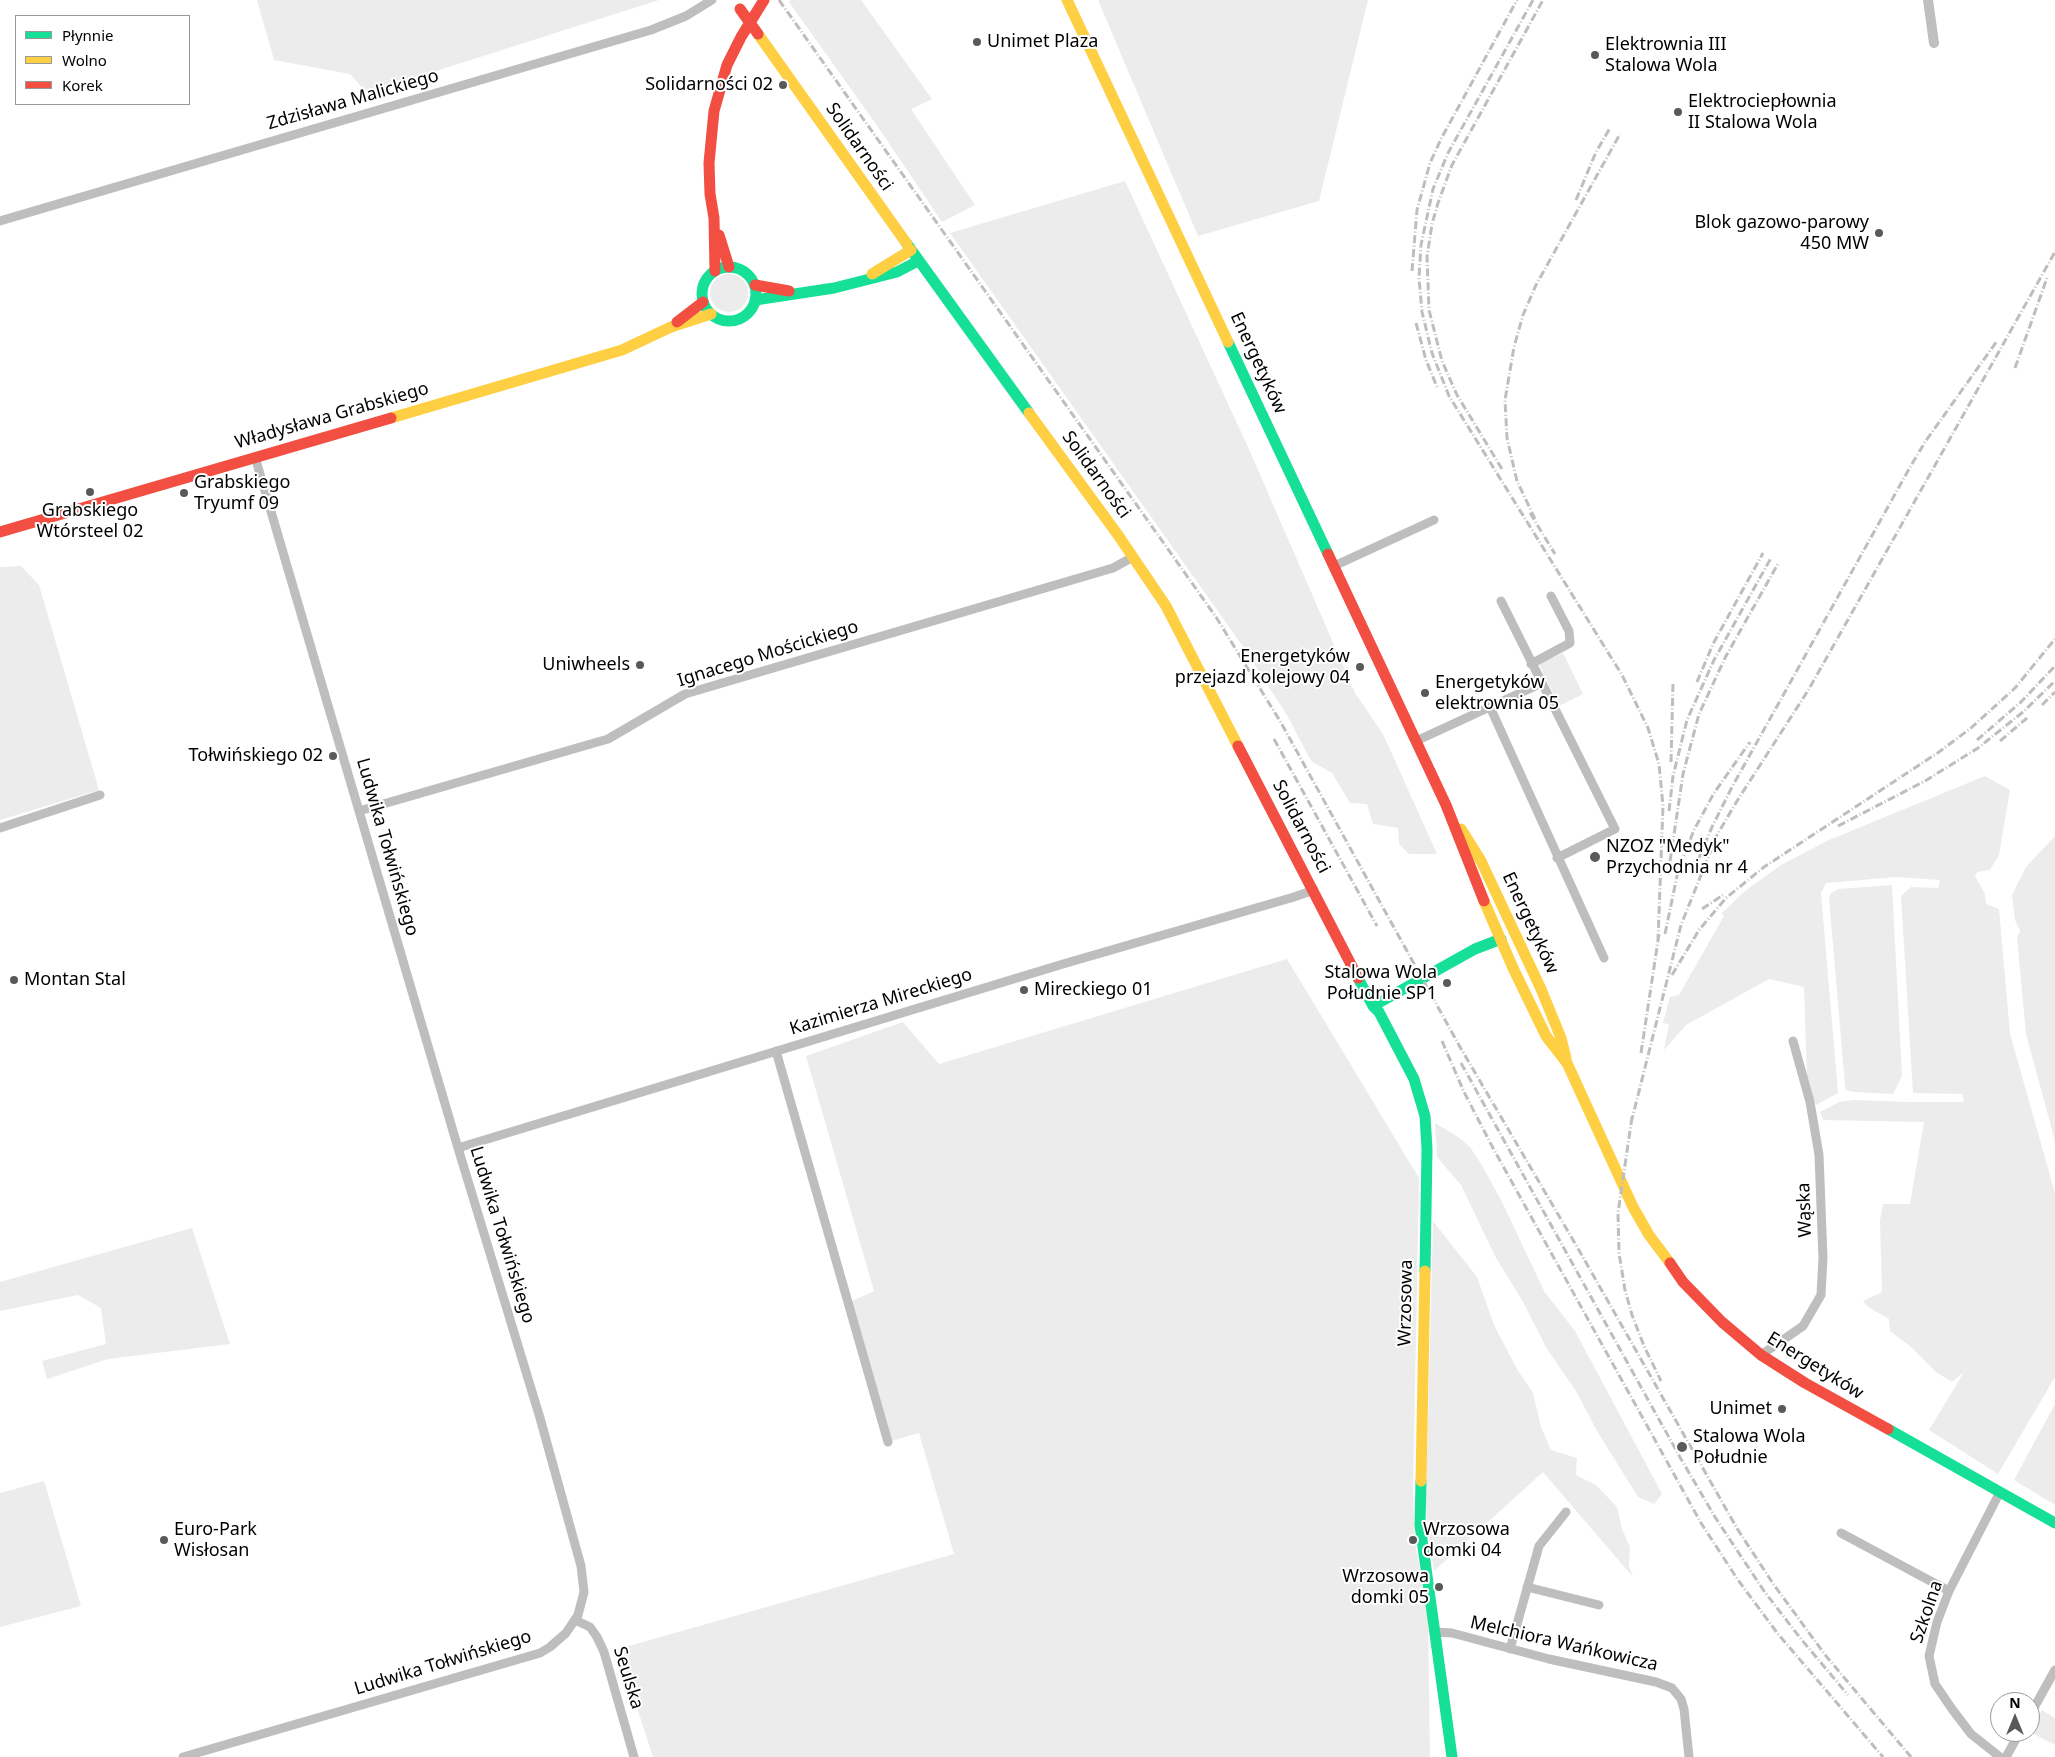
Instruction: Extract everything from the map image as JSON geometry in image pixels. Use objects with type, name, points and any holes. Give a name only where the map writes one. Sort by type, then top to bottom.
[{"type":"street","name":"Zdzisława Malickiego","points":[[0,221],[651,30],[686,16],[712,0]]},
{"type":"street","points":[[729,267],[714,218],[710,194],[709,163],[714,111],[728,65],[741,37],[764,0]]},
{"type":"street","name":"Energetyków","points":[[1068,0],[1446,805],[1469,866],[1546,1036],[1567,1063]]},
{"type":"street","name":"Solidarności","points":[[737,5],[918,261],[1133,557],[1166,606],[1373,1006]]},
{"type":"street","points":[[714,218],[715,271]]},
{"type":"street","points":[[863,279],[911,250]]},
{"type":"street","points":[[755,300],[827,289],[897,272],[918,261]]},
{"type":"street","points":[[729,267],[738,268],[745,272],[755,285],[755,300],[747,313],[733,320],[718,318],[711,314],[703,302],[702,293],[708,276],[715,271],[729,267]]},
{"type":"street","points":[[755,285],[799,293]]},
{"type":"street","name":"Władysława Grabskiego","points":[[671,327],[703,302]]},
{"type":"street","name":"Władysława Grabskiego","points":[[0,532],[622,350],[671,327],[711,314]]},
{"type":"street","name":"Ludwika Tołwińskiego","points":[[183,1757],[540,1652],[559,1640],[566,1633],[580,1609],[584,1592],[581,1566],[538,1409],[458,1148],[255,457]]},
{"type":"street","points":[[1334,566],[1434,520]]},
{"type":"street","name":"Ignacego Mościckiego","points":[[360,811],[608,738],[685,694],[1113,568],[1133,557]]},
{"type":"street","points":[[1531,664],[1570,643],[1569,632],[1551,596]]},
{"type":"street","points":[[1500,601],[1615,829],[1557,858]]},
{"type":"street","points":[[1416,741],[1542,683]]},
{"type":"street","points":[[1490,707],[1604,958]]},
{"type":"street","points":[[0,828],[100,795]]},
{"type":"street","name":"Energetyków","points":[[1446,805],[1481,861],[1502,904],[1556,1023],[1567,1063],[1633,1207],[1649,1235],[1690,1288],[1722,1322],[1761,1355],[1805,1383],[2055,1523]]},
{"type":"street","name":"Kazimierza Mireckiego","points":[[458,1148],[1148,938],[1314,890]]},
{"type":"street","points":[[1502,904],[1501,938],[1533,971]]},
{"type":"street","points":[[1373,1006],[1475,949],[1501,938]]},
{"type":"street","name":"Wrzosowa","points":[[1373,1006],[1379,1012],[1414,1079],[1421,1099],[1426,1125],[1419,1512],[1424,1561],[1452,1757]]},
{"type":"street","name":"Wąska","points":[[1761,1355],[1804,1326],[1821,1295],[1824,1258],[1819,1155],[1810,1102],[1792,1041]]},
{"type":"street","points":[[776,1051],[888,1442]]},
{"type":"street","name":"Szkolna","points":[[2000,1492],[1948,1591],[1937,1622],[1929,1656],[1935,1684],[1956,1716],[1971,1734],[2000,1757]]},
{"type":"street","points":[[1510,1649],[1539,1546],[1566,1512]]},
{"type":"street","points":[[1841,1533],[1948,1591]]},
{"type":"street","points":[[1526,1587],[1599,1605]]},
{"type":"street","name":"Seulska","points":[[575,1620],[590,1627],[597,1636],[604,1652],[634,1757]]},
{"type":"street","name":"Melchiora Wańkowicza","points":[[1434,1632],[1452,1633],[1510,1649],[1656,1682],[1672,1688],[1681,1699],[1684,1708],[1689,1757]]},
{"type":"street","points":[[2040,1697],[2055,1670]]},
{"type":"street","points":[[2006,1757],[2014,1742]]},
{"type":"shaded area","points":[[257,0],[659,0],[367,93],[350,74],[274,60]]},
{"type":"shaded area","points":[[791,0],[861,0],[932,99],[911,109],[975,205],[942,222],[878,127],[789,2]]},
{"type":"shaded area","points":[[1098,0],[1368,0],[1319,201],[1198,236]]},
{"type":"shaded area","points":[[1125,181],[1248,447],[1355,693],[1383,734],[1437,854],[1409,854],[1399,844],[1398,828],[1373,824],[1367,804],[1350,803],[1332,773],[1311,761],[1288,717],[1244,648],[950,233]]},
{"type":"shaded area","points":[[729,274],[743,279],[748,293],[743,307],[729,312],[715,307],[710,293],[715,279]]},
{"type":"shaded area","points":[[21,566],[39,585],[99,790],[0,820],[0,567]]},
{"type":"shaded area","points":[[1563,653],[1583,694],[1559,706],[1539,664]]},
{"type":"shaded area","points":[[1985,776],[2010,790],[1999,855],[1990,870],[1977,872],[1975,876],[1985,894],[1986,904],[1999,909],[2010,1034],[2055,1193],[2055,1377],[1998,1474],[1929,1430],[1964,1372],[1952,1382],[1936,1372],[1911,1347],[1890,1331],[1889,1319],[1868,1307],[1863,1301],[1882,1292],[1880,1220],[1883,1204],[1910,1204],[1924,1122],[1823,1120],[1820,1112],[1839,1102],[1854,1100],[1962,1102],[1964,1100],[1962,1094],[1913,1093],[1901,896],[1911,887],[1938,888],[1940,880],[1896,877],[1826,883],[1821,893],[1838,1093],[1816,1105],[1807,1081],[1804,987],[1769,979],[1686,1025],[1664,1050],[1669,1024],[1663,1023],[1670,997],[1679,995],[1724,916],[1721,914],[1745,891],[1781,865],[1829,840]]},
{"type":"shaded area","points":[[2055,836],[2055,1141],[2026,1034],[2017,937],[2020,931],[2015,920],[2012,895],[2026,867]]},
{"type":"shaded area","points":[[1892,885],[1902,1076],[1893,1094],[1854,1092],[1846,1090],[1845,1085],[1829,898],[1831,893],[1838,889]]},
{"type":"shaded area","points":[[1287,959],[1419,1178],[1413,1492],[1415,1540],[1428,1621],[1430,1757],[653,1757],[618,1649],[954,1554],[919,1433],[888,1442],[848,1303],[874,1291],[806,1056],[903,1022],[939,1064]]},
{"type":"shaded area","points":[[1435,1123],[1470,1147],[1483,1167],[1503,1204],[1544,1291],[1575,1331],[1662,1494],[1654,1504],[1638,1497],[1597,1431],[1576,1391],[1547,1349],[1523,1302],[1495,1256],[1461,1185],[1437,1157]]},
{"type":"shaded area","points":[[1433,1221],[1477,1277],[1494,1325],[1517,1369],[1533,1393],[1541,1427],[1551,1450],[1577,1458],[1576,1475],[1596,1485],[1617,1507],[1622,1529],[1630,1547],[1629,1566],[1633,1577],[1543,1472],[1434,1571],[1427,1525],[1426,1500]]},
{"type":"shaded area","points":[[192,1228],[230,1344],[108,1359],[47,1379],[42,1361],[106,1344],[101,1308],[78,1295],[0,1311],[0,1282]]},
{"type":"shaded area","points":[[2055,1404],[2055,1505],[2014,1480]]},
{"type":"shaded area","points":[[44,1481],[81,1606],[0,1627],[0,1493]]},
{"type":"shaded area","points":[[2042,1710],[2055,1718],[2055,1745],[2040,1737],[2040,1714]]},
{"type":"waterway","points":[[1928,0],[1934,43]]},
{"type":"railway","points":[[779,0],[1216,617],[1280,721],[1460,1047],[1576,1245],[1738,1530],[1774,1585],[1826,1656],[1911,1757]]},
{"type":"railway","points":[[1412,271],[1417,210],[1430,163],[1441,139],[1517,0]]},
{"type":"railway","points":[[1533,0],[1448,153],[1433,189],[1421,245],[1419,278],[1422,312],[1432,353],[1449,396],[1622,675],[1648,728],[1659,764],[1663,806],[1658,940]]},
{"type":"railway","points":[[1502,469],[1457,395],[1442,361],[1429,310],[1427,257],[1432,224],[1452,165],[1543,0]]},
{"type":"railway","points":[[1576,200],[1596,152],[1610,128]]},
{"type":"railway","points":[[1535,519],[1517,481],[1507,438],[1505,400],[1514,347],[1523,315],[1536,285],[1620,134]]},
{"type":"railway","points":[[1631,1123],[1681,925],[1717,835],[1809,689],[2055,252]]},
{"type":"railway","points":[[2015,368],[2047,278]]},
{"type":"railway","points":[[1416,323],[1426,360],[1437,387]]},
{"type":"railway","points":[[1699,858],[1732,787],[1909,469],[1925,442],[1997,341]]},
{"type":"railway","points":[[1530,513],[1555,554]]},
{"type":"railway","points":[[1697,682],[1713,644],[1763,553]]},
{"type":"railway","points":[[1669,811],[1673,776],[1687,720],[1714,660],[1771,558]]},
{"type":"railway","points":[[1668,875],[1683,774],[1699,714],[1726,656],[1779,562]]},
{"type":"railway","points":[[1672,975],[1699,930],[1726,898],[1764,867],[1939,752],[1971,728],[2015,688],[2055,639]]},
{"type":"railway","points":[[1977,740],[2021,702],[2055,666]]},
{"type":"railway","points":[[1838,826],[1925,781],[1978,748],[2023,712],[2055,681]]},
{"type":"railway","points":[[1671,762],[1673,684]]},
{"type":"railway","points":[[2042,705],[2055,692]]},
{"type":"railway","points":[[2000,741],[2027,718]]},
{"type":"railway","points":[[1274,739],[1377,926]]},
{"type":"railway","points":[[1665,934],[1678,871],[1694,830],[1714,793],[1750,742]]},
{"type":"railway","points":[[1702,909],[1723,895]]},
{"type":"railway","points":[[1641,1053],[1659,934]]},
{"type":"railway","points":[[1442,1041],[1464,1092],[1493,1148],[1701,1523],[1738,1580],[1778,1634],[1883,1757]]},
{"type":"railway","points":[[1461,1063],[1715,1517],[1764,1591],[1848,1695]]},
{"type":"railway","points":[[1632,1117],[1618,1213],[1619,1253],[1625,1290],[1632,1315],[1661,1381]]},
{"type":"traffic: fast","points":[[907,244],[1029,413]]},
{"type":"traffic: fast","points":[[755,300],[834,288],[897,272],[918,261]]},
{"type":"traffic: fast","points":[[729,267],[739,269],[748,275],[754,284],[756,294],[754,304],[748,313],[739,319],[729,321],[719,319],[710,313],[704,304],[702,294],[704,284],[710,275],[719,269],[729,267]]},
{"type":"traffic: fast","points":[[1228,342],[1328,554]]},
{"type":"traffic: fast","points":[[1373,1006],[1475,949],[1501,939]]},
{"type":"traffic: fast","points":[[1358,978],[1373,1006],[1379,1012],[1414,1079],[1425,1116],[1427,1149],[1425,1271]]},
{"type":"traffic: fast","points":[[1888,1429],[2055,1523]]},
{"type":"traffic: fast","points":[[1421,1481],[1420,1525],[1452,1757]]},
{"type":"traffic: slow","points":[[1067,0],[1228,342]]},
{"type":"traffic: slow","points":[[758,34],[907,244]]},
{"type":"traffic: slow","points":[[872,274],[911,250]]},
{"type":"traffic: slow","points":[[391,418],[622,350],[671,327],[711,314]]},
{"type":"traffic: slow","points":[[1029,413],[1118,535],[1166,606],[1238,746]]},
{"type":"traffic: slow","points":[[1461,829],[1481,861],[1541,989],[1561,1038],[1566,1058]]},
{"type":"traffic: slow","points":[[1484,901],[1513,968],[1546,1036],[1567,1063],[1633,1207],[1649,1235],[1670,1263]]},
{"type":"traffic: slow","points":[[1421,1481],[1425,1271]]},
{"type":"traffic: jam","points":[[715,271],[714,218],[710,194],[709,163],[714,111],[727,65],[741,37],[764,0]]},
{"type":"traffic: jam","points":[[740,9],[758,34]]},
{"type":"traffic: jam","points":[[719,235],[729,267]]},
{"type":"traffic: jam","points":[[755,285],[789,291]]},
{"type":"traffic: jam","points":[[677,322],[703,302]]},
{"type":"traffic: jam","points":[[0,532],[391,418]]},
{"type":"traffic: jam","points":[[1328,554],[1446,805],[1484,901]]},
{"type":"traffic: jam","points":[[1238,746],[1358,978]]},
{"type":"traffic: jam","points":[[1670,1263],[1683,1282],[1722,1322],[1761,1355],[1805,1383],[1888,1429]]},
{"type":"place","name":"Unimet Plaza","points":[[977,42]]},
{"type":"place","name":"Elektrownia III Stalowa Wola","points":[[1595,55]]},
{"type":"place","name":"Solidarności 02","points":[[783,85]]},
{"type":"place","name":"Elektrociepłownia II Stalowa Wola","points":[[1678,112]]},
{"type":"place","name":"Blok gazowo-parowy 450 MW","points":[[1879,233]]},
{"type":"place","name":"Grabskiego Wtórsteel 02","points":[[90,492]]},
{"type":"place","name":"Grabskiego Tryumf 09","points":[[184,493]]},
{"type":"place","name":"Uniwheels","points":[[640,665]]},
{"type":"place","name":"Energetyków przejazd kolejowy 04","points":[[1360,667]]},
{"type":"place","name":"Energetyków elektrownia 05","points":[[1425,693]]},
{"type":"place","name":"Tołwińskiego 02","points":[[333,756]]},
{"type":"place","name":"NZOZ \"Medyk\" Przychodnia nr 4","points":[[1595,857]]},
{"type":"place","name":"Montan Stal","points":[[14,980]]},
{"type":"place","name":"Stalowa Wola Południe SP1","points":[[1447,983]]},
{"type":"place","name":"Mireckiego 01","points":[[1024,990]]},
{"type":"place","name":"Unimet","points":[[1782,1409]]},
{"type":"place","name":"Stalowa Wola Południe","points":[[1682,1447]]},
{"type":"place","name":"Euro-Park Wisłosan","points":[[164,1540]]},
{"type":"place","name":"Wrzosowa domki 04","points":[[1413,1540]]},
{"type":"place","name":"Wrzosowa domki 05","points":[[1439,1587]]}]
